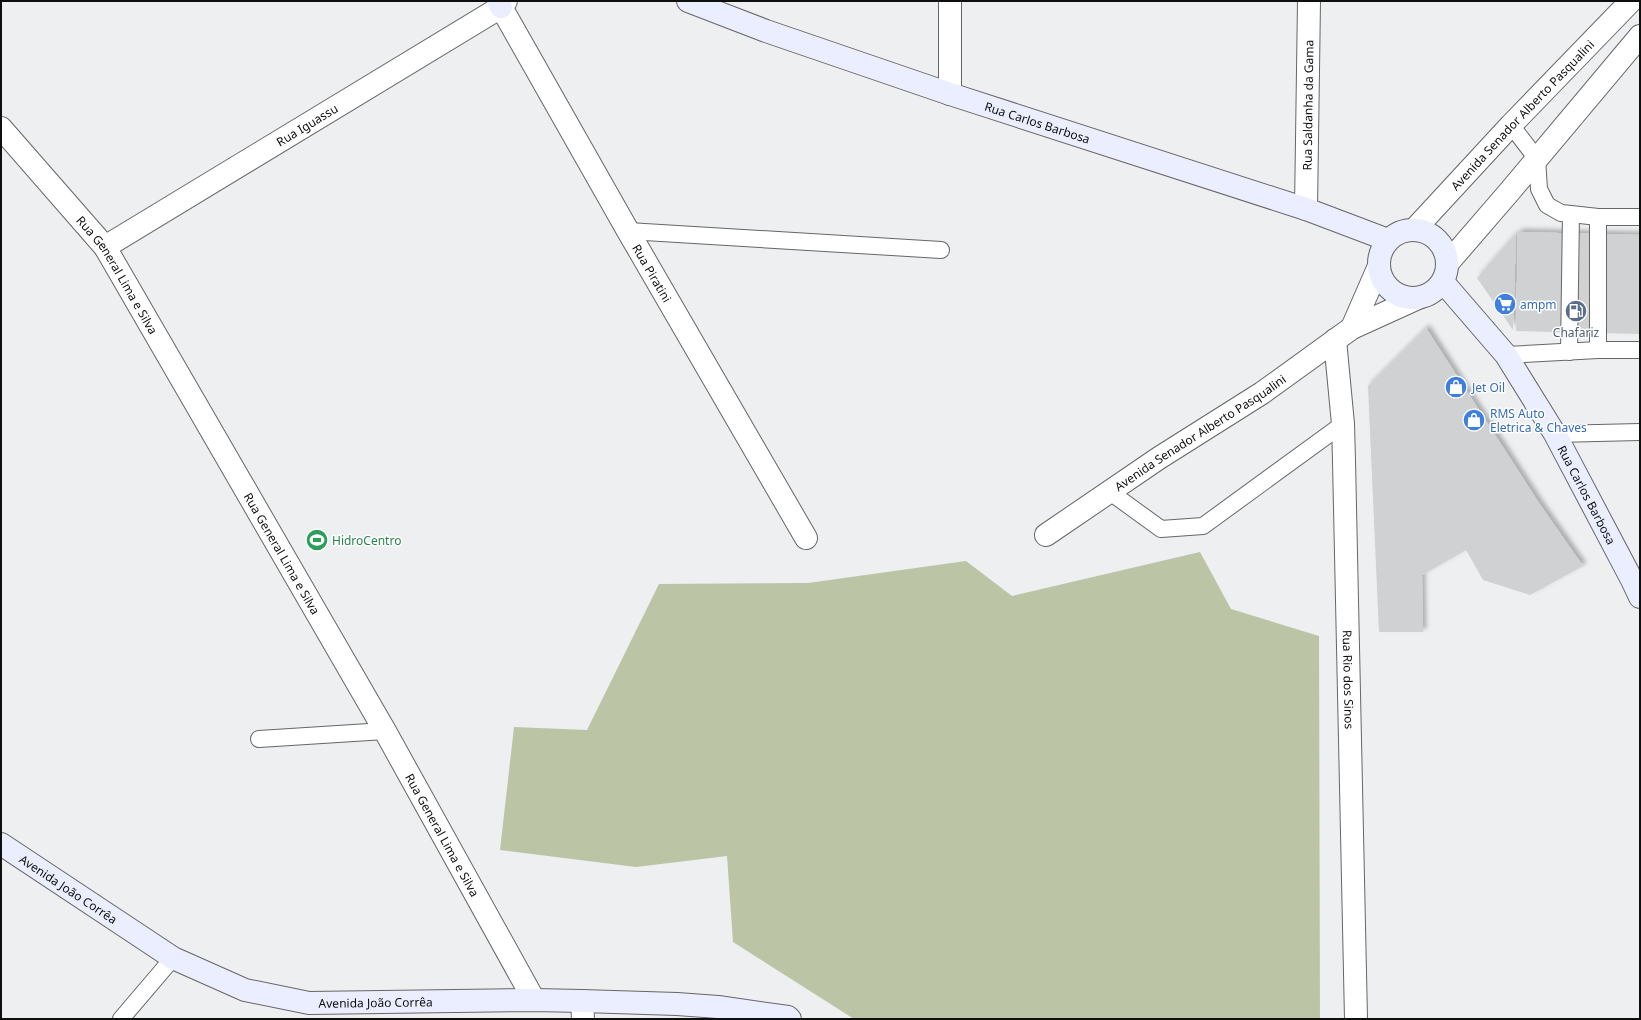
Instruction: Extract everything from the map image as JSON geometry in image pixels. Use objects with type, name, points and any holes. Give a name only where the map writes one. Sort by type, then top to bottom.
[{"type":"street","name":"Rua Carlos Barbosa","points":[[688,1],[766,31],[950,94],[1306,209],[1388,240]]},
{"type":"street","points":[[950,1],[950,94]]},
{"type":"street","name":"Rua Saldanha da Gama","points":[[1306,209],[1309,1]]},
{"type":"street","name":"Avenida Senador Alberto Pasqualini","points":[[1414,230],[1511,125],[1631,1]]},
{"type":"street","name":"Rua Piratini","points":[[502,3],[628,231],[806,538]]},
{"type":"street","name":"Rua Iguassu","points":[[105,247],[502,3]]},
{"type":"street","points":[[1445,273],[1445,252],[1439,242],[1428,233],[1414,230],[1400,232],[1388,240],[1380,253],[1379,266],[1382,280],[1391,291],[1404,297],[1418,298],[1431,293],[1445,273],[1537,159],[1640,36]]},
{"type":"street","name":"Rua General Lima e Silva","points":[[1,128],[105,247],[385,731],[534,1000]]},
{"type":"street","points":[[1344,334],[1379,266]]},
{"type":"street","name":"Rua Carlos Barbosa","points":[[1445,273],[1506,355],[1555,434],[1640,597]]},
{"type":"street","name":"Avenida Senador Alberto Pasqualini","points":[[1046,535],[1159,458],[1262,393],[1344,334],[1418,298]]},
{"type":"street","name":"Rua Rio dos Sinos","points":[[1344,334],[1342,424],[1356,1019]]},
{"type":"street","name":"Avenida João Corrêa","points":[[1,844],[173,958],[245,990],[310,1003],[534,1000],[583,1010],[677,1004],[718,1013],[788,1017],[790,1019]]},
{"type":"lane","points":[[1511,125],[1537,159],[1539,189],[1546,205],[1561,213],[1598,217],[1640,217]]},
{"type":"lane","points":[[1569,352],[1571,214]]},
{"type":"lane","points":[[1598,217],[1598,350]]},
{"type":"lane","points":[[628,231],[941,250]]},
{"type":"lane","points":[[1506,355],[1598,350],[1640,350]]},
{"type":"lane","points":[[1110,492],[1161,530],[1203,526],[1342,424]]},
{"type":"lane","points":[[1555,434],[1640,432]]},
{"type":"lane","points":[[259,738],[385,731]]},
{"type":"lane","points":[[121,1019],[173,958]]},
{"type":"green space","points":[[1200,552],[1231,609],[1319,636],[1320,1019],[854,1019],[733,942],[727,856],[636,867],[500,850],[514,727],[587,730],[659,584],[808,583],[966,561],[1012,596]]},
{"type":"building","points":[[1518,232],[1640,235],[1640,334],[1516,331]]},
{"type":"building","name":"ampm","points":[[1516,233],[1513,330],[1477,278]]},
{"type":"building","points":[[1426,328],[1539,503],[1583,566],[1530,595],[1483,580],[1466,550],[1422,575],[1423,632],[1379,632],[1368,386]]},
{"type":"place","name":"ampm","points":[[1505,304]]},
{"type":"place","name":"Chafariz","points":[[1576,311]]},
{"type":"place","name":"Jet Oil","points":[[1456,387]]},
{"type":"place","name":"RMS Auto Eletrica & Chaves","points":[[1474,420]]},
{"type":"place","name":"HidroCentro","points":[[317,540]]}]
